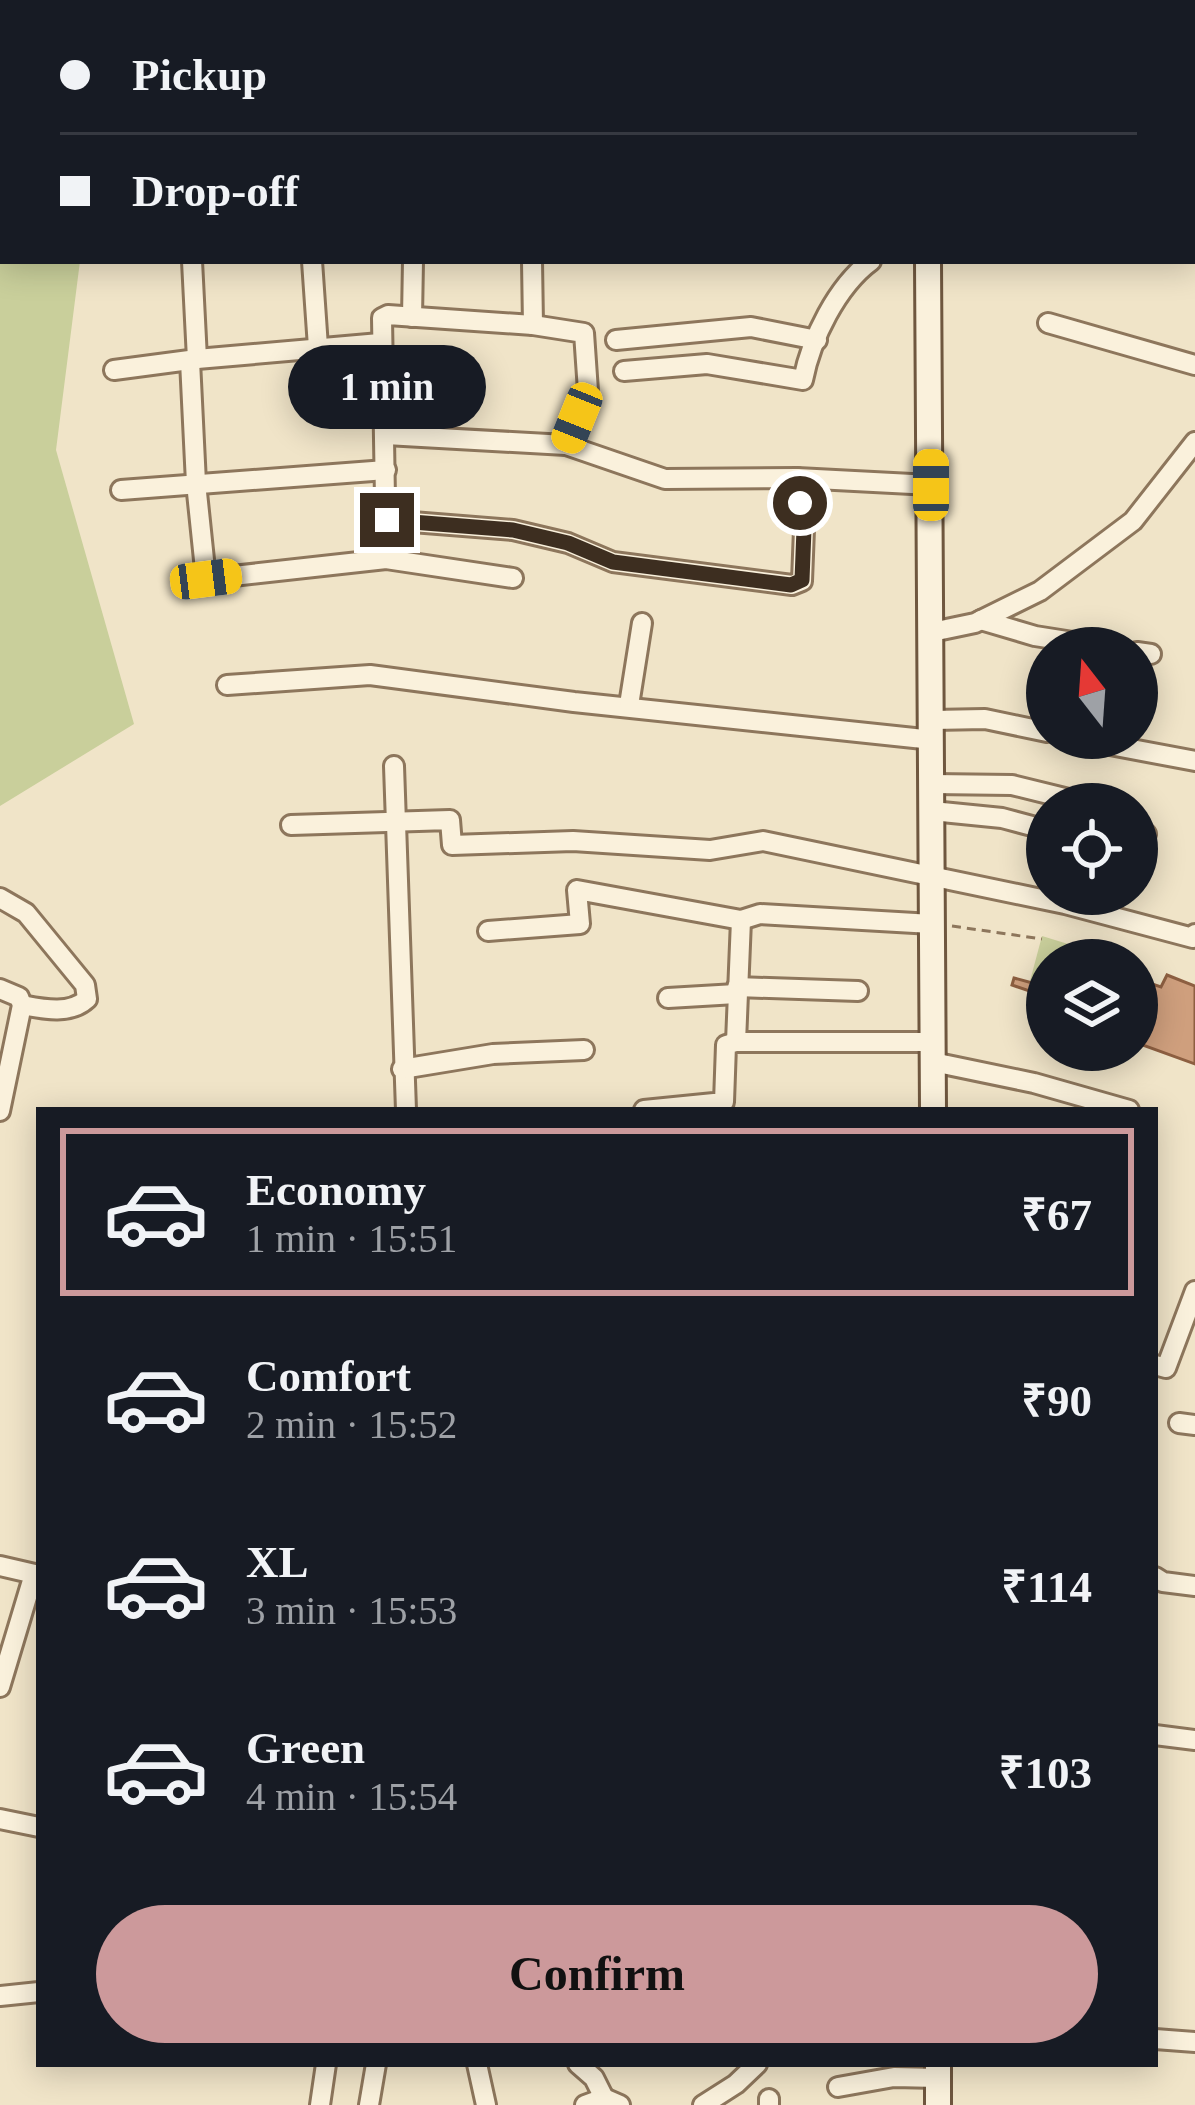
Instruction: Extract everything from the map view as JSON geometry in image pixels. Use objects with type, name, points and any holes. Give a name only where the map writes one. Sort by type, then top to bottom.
[{"type":"main road","points":[[928,264],[933,1107]]},
{"type":"main road","points":[[938,2071],[938,2105]]},
{"type":"street","points":[[192,264],[196,482],[206,579],[386,559],[513,578]]},
{"type":"street","points":[[312,264],[317,347]]},
{"type":"street","points":[[412,316],[413,264]]},
{"type":"street","points":[[532,264],[533,325]]},
{"type":"street","points":[[624,371],[706,364],[803,380],[808,355],[854,274],[867,264]]},
{"type":"street","points":[[386,559],[382,318],[412,316],[584,333],[588,391],[566,445]]},
{"type":"street","points":[[1048,323],[1195,365]]},
{"type":"street","points":[[616,340],[751,327],[817,340]]},
{"type":"street","points":[[114,370],[380,343]]},
{"type":"street","points":[[386,435],[566,445],[665,479],[797,478],[931,485]]},
{"type":"street","points":[[932,632],[981,620],[1040,591],[1133,521],[1195,442]]},
{"type":"street","points":[[121,490],[386,470]]},
{"type":"street","points":[[387,520],[513,530],[568,543],[613,562],[791,585],[802,580],[804,529],[797,478]]},
{"type":"street","points":[[981,620],[1026,633]]},
{"type":"street","points":[[629,705],[642,622]]},
{"type":"street","points":[[227,686],[370,675],[629,705],[933,730],[986,719],[1026,728]]},
{"type":"street","points":[[1158,754],[1195,761]]},
{"type":"street","points":[[394,766],[406,1107]]},
{"type":"street","points":[[933,784],[1026,788]]},
{"type":"street","points":[[932,812],[1026,824]]},
{"type":"street","points":[[291,825],[450,820],[452,845],[579,841],[710,850],[763,841],[1065,904],[1193,938],[1195,934]]},
{"type":"street","points":[[488,931],[580,924],[577,890],[741,920],[760,914],[932,923]]},
{"type":"street","points":[[0,898],[26,914],[85,985],[87,999],[78,1007],[46,1010],[22,1005]]},
{"type":"street","points":[[736,1042],[741,920]]},
{"type":"street","points":[[0,989],[19,997],[22,1005],[7,1033],[0,1111]]},
{"type":"street","points":[[668,998],[737,991],[858,991]]},
{"type":"street","points":[[674,1107],[724,1102],[726,1046],[736,1042],[933,1052],[980,1070],[1118,1107]]},
{"type":"street","points":[[402,1069],[493,1054],[584,1050]]},
{"type":"street","points":[[1158,1366],[1166,1368],[1195,1291]]},
{"type":"street","points":[[0,1565],[36,1575],[0,1688]]},
{"type":"street","points":[[1158,1579],[1195,1586]]},
{"type":"street","points":[[1158,1735],[1195,1741]]},
{"type":"street","points":[[0,1819],[36,1826]]},
{"type":"street","points":[[0,1996],[36,1992]]},
{"type":"street","points":[[1158,2039],[1195,2042]]},
{"type":"street","points":[[320,2105],[326,2067]]},
{"type":"street","points":[[369,2105],[375,2067]]},
{"type":"street","points":[[478,2067],[486,2105]]},
{"type":"street","points":[[581,2067],[612,2102]]},
{"type":"street","points":[[711,2103],[753,2067]]},
{"type":"street","points":[[838,2087],[938,2071]]},
{"type":"street","points":[[584,2105],[612,2102]]},
{"type":"path","points":[[932,923],[1042,939]]},
{"type":"green space","points":[[0,264],[80,264],[56,450],[134,724],[0,806]]},
{"type":"building","points":[[1167,975],[1195,986],[1195,1064],[1158,1051],[1161,987]]},
{"type":"building","points":[[1014,978],[1026,981],[1026,990],[1012,985]]},
{"type":"route","points":[[387,520],[513,530],[568,543],[613,562],[791,585],[802,580],[800,503]]}]
